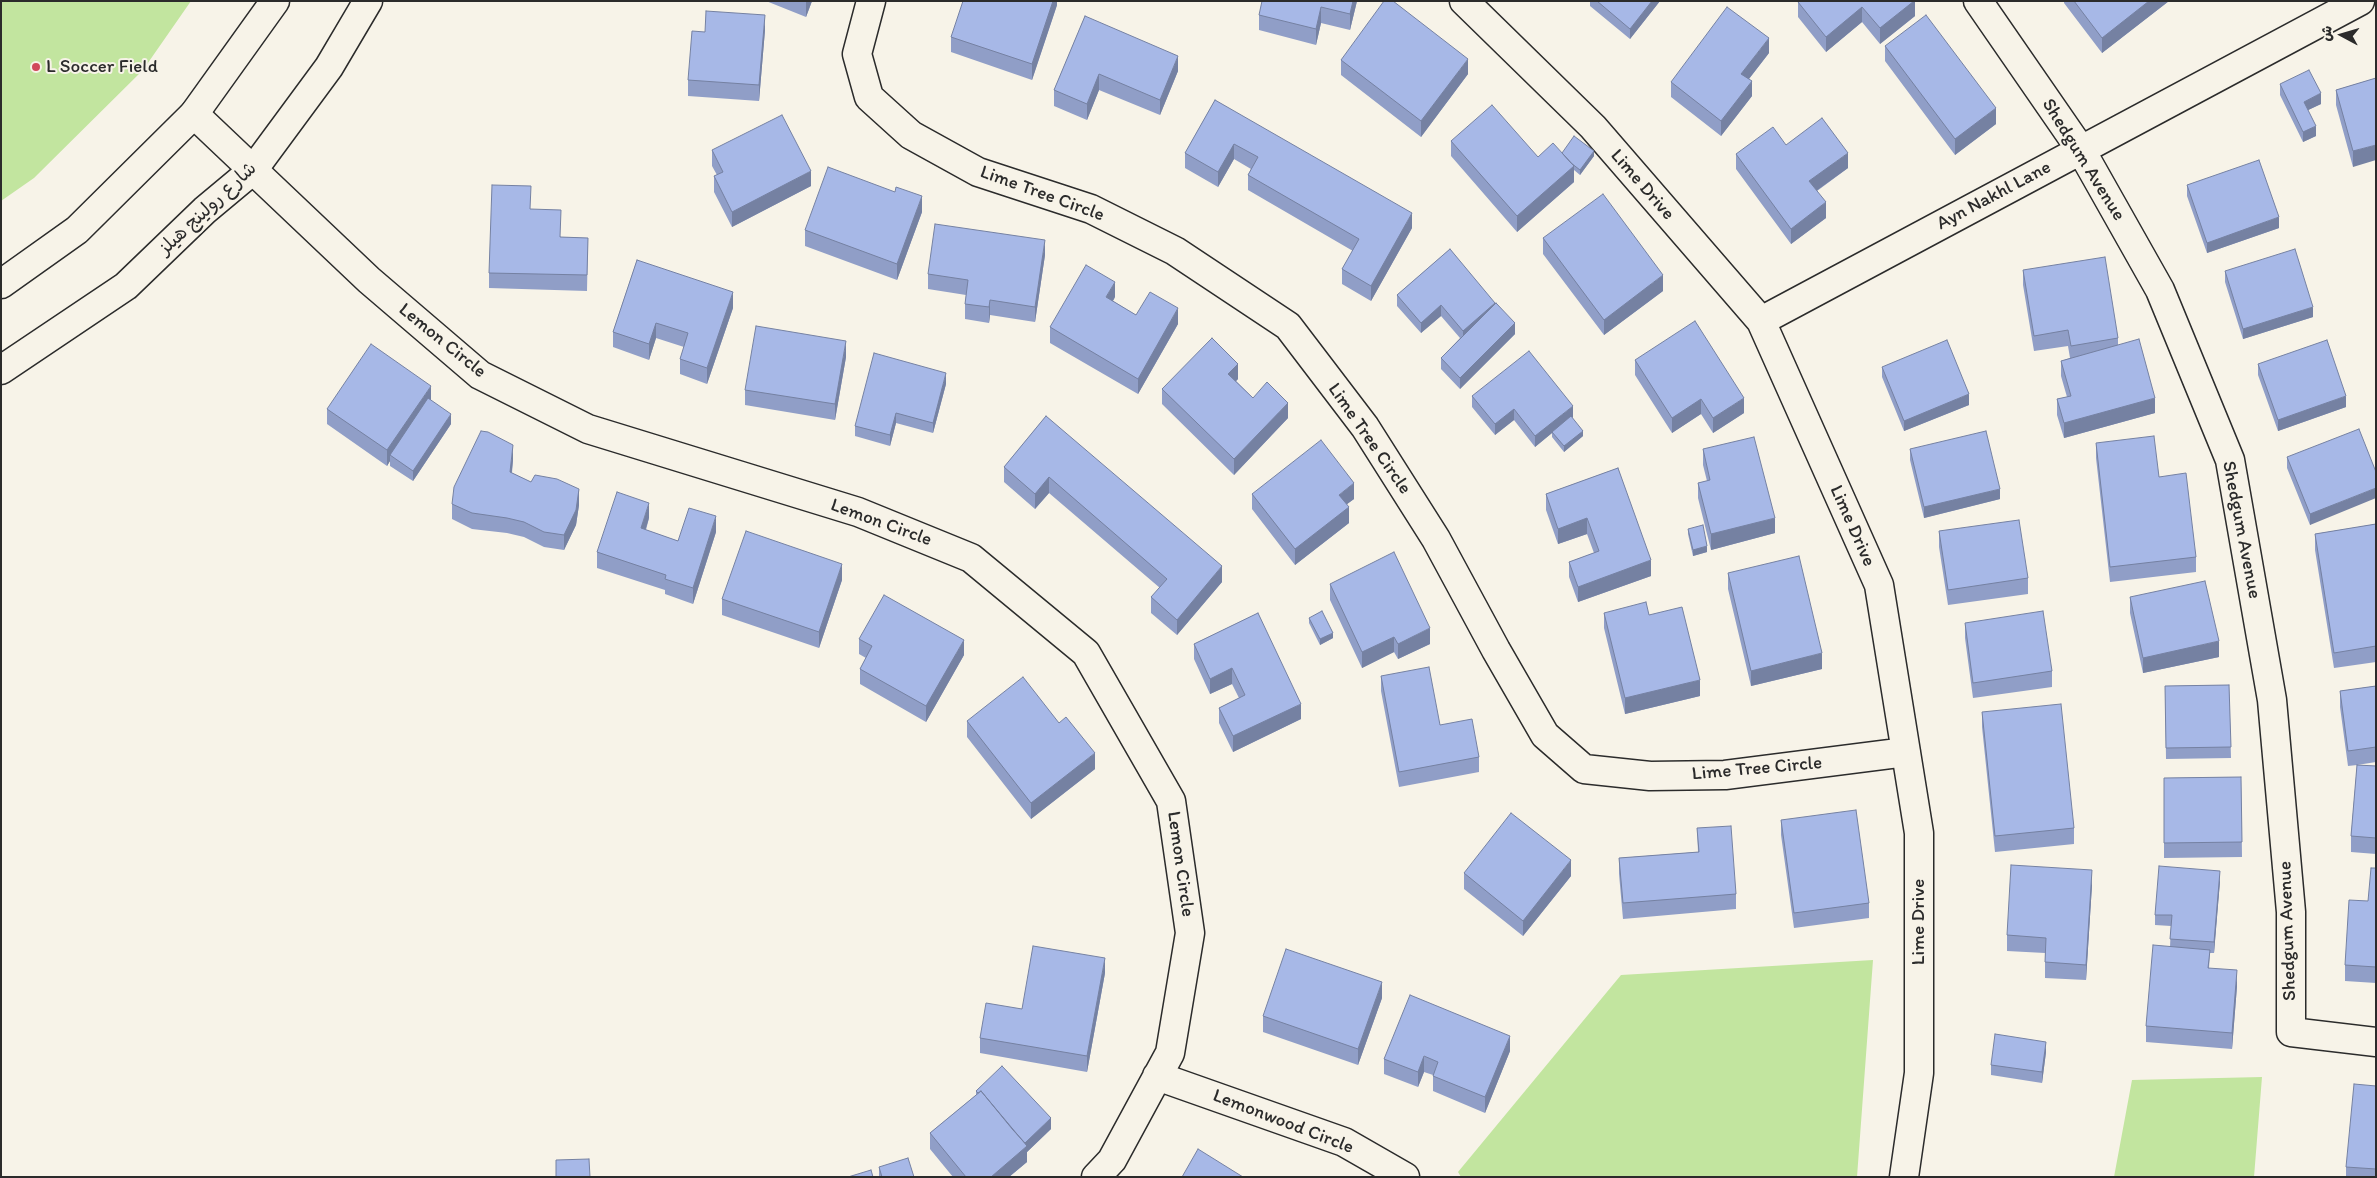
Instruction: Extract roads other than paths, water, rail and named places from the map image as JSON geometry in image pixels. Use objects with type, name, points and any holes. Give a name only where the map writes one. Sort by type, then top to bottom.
[{"type":"street","points":[[1,284],[78,230],[194,114],[275,1]]},
{"type":"street","name":"شارع رولينج هيلز","points":[[1,370],[126,286],[205,210],[253,170],[329,67],[368,1]]},
{"type":"street","name":"Lime Tree Circle","points":[[871,1],[856,54],[869,97],[911,135],[978,172],[1091,209],[1174,251],[1288,326],[1364,427],[1436,539],[1496,650],[1545,735],[1584,769],[1650,776],[1725,775],[1906,752]]},
{"type":"street","name":"Lime Drive","points":[[1464,1],[1592,127],[1761,321],[1879,586],[1920,833],[1919,1073],[1904,1177]]},
{"type":"street","name":"Shedgum Avenue","points":[[1978,1],[2081,150],[2160,290],[2230,460],[2272,700],[2291,912],[2291,1032],[2376,1042]]},
{"type":"street","name":"Ayn Nakhl Lane","points":[[1761,321],[2360,1]]},
{"type":"street","name":"Lemon Circle","points":[[194,114],[369,280],[480,375],[588,429],[858,512],[971,558],[1086,653],[1171,801],[1190,933],[1170,1053],[1112,1160],[1096,1177]]},
{"type":"street","points":[[1170,1053],[1185,1086]]},
{"type":"street","name":"Lemonwood Circle","points":[[1157,1076],[1344,1142],[1405,1177]]},
{"type":"place","name":"L Soccer Field","points":[[36,67]]}]
